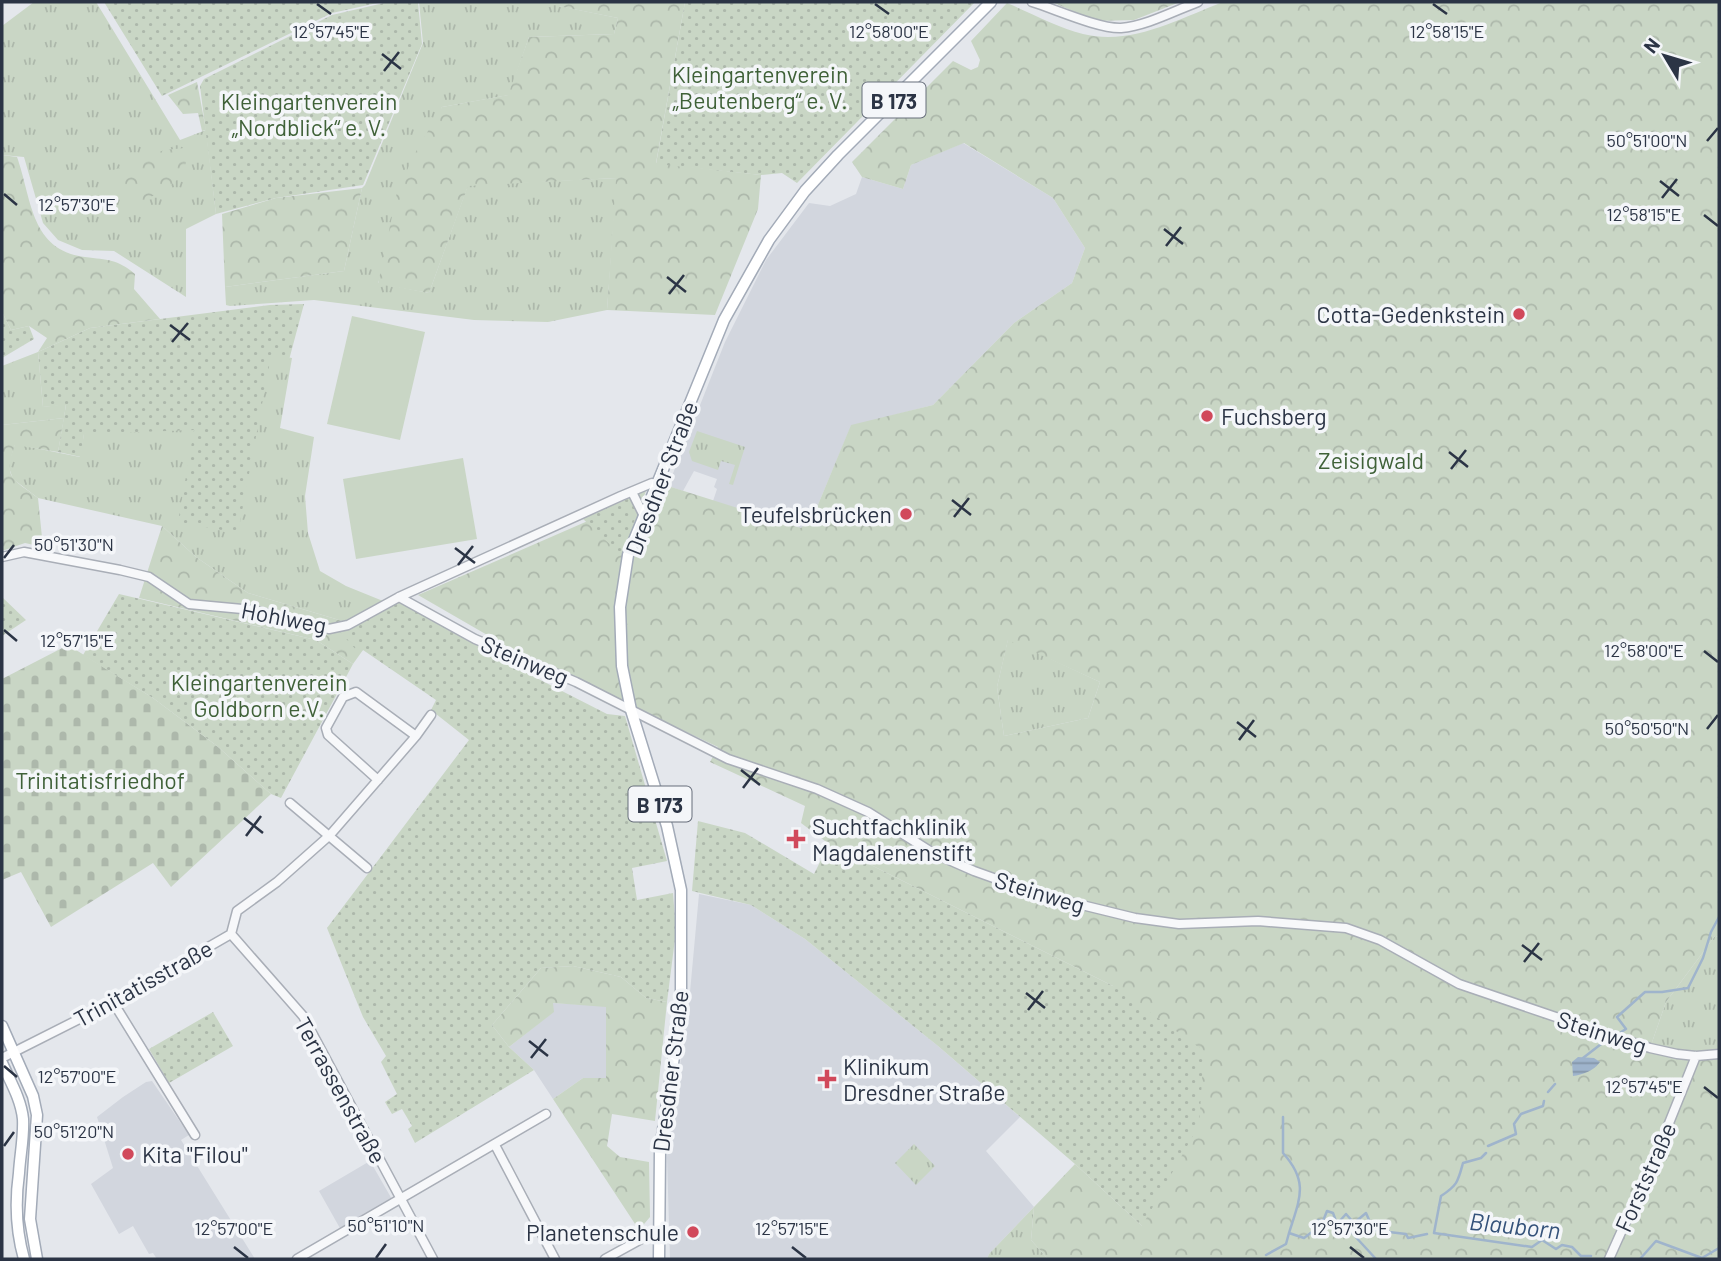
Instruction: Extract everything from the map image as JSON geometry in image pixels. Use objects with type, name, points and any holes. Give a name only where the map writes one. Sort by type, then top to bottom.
[{"type":"main road","name":"Dresdner Straße","points":[[659,1259],[660,1150],[681,1010],[681,890],[667,826],[631,710],[622,666],[620,607],[628,555],[724,320],[769,240],[805,191],[838,155],[991,2]]},
{"type":"main road","points":[[2,1026],[33,1096],[37,1115],[30,1219],[37,1259]]},
{"type":"main road","points":[[2,1060],[23,1116],[17,1218],[24,1259]]},
{"type":"street","points":[[1032,2],[1097,23],[1122,28],[1198,2]]},
{"type":"street","name":"Hohlweg","points":[[2,557],[24,552],[120,570],[149,577],[189,604],[253,610],[329,629],[348,625],[399,597],[652,483],[657,485]]},
{"type":"street","points":[[632,492],[644,516]]},
{"type":"street","name":"Steinweg","points":[[399,597],[483,642],[576,682],[728,760],[817,789],[868,812],[933,853],[1041,895],[1135,918],[1179,924],[1258,921],[1346,928],[1380,940],[1459,984],[1650,1048],[1696,1056],[1719,1054]]},
{"type":"street","points":[[379,780],[328,735],[326,729],[344,697],[355,692],[415,736]]},
{"type":"street","name":"Trinitatisstraße","points":[[2,1060],[113,1002],[231,934],[237,911],[277,883],[330,835],[431,715]]},
{"type":"street","points":[[290,803],[367,868]]},
{"type":"street","name":"Terrassenstraße","points":[[231,934],[303,1016],[433,1259]]},
{"type":"street","points":[[113,1002],[195,1135]]},
{"type":"street","name":"Forststraße","points":[[1609,1259],[1659,1149],[1696,1056]]},
{"type":"street","points":[[297,1259],[546,1114]]},
{"type":"street","points":[[495,1145],[555,1259]]},
{"type":"street","points":[[605,1259],[645,1237],[659,1233]]},
{"type":"shaded area","points":[[963,143],[1053,198],[1085,248],[1072,283],[1014,323],[933,405],[851,426],[815,512],[801,528],[713,501],[717,479],[694,471],[683,491],[668,486],[725,342],[766,260],[809,203],[830,206],[856,194],[862,177],[903,189],[911,165]]},
{"type":"shaded area","name":"Klinikum Dresdner Straße","points":[[699,894],[751,905],[805,939],[938,1046],[1020,1117],[986,1151],[1034,1207],[987,1259],[670,1259],[667,1157],[689,1003]]},
{"type":"shaded area","points":[[553,1003],[607,1006],[606,1079],[583,1078],[553,1099],[534,1070],[509,1047],[553,1012]]},
{"type":"shaded area","points":[[152,1081],[189,1135],[181,1140],[255,1259],[157,1259],[153,1253],[149,1254],[133,1226],[119,1234],[91,1184],[113,1168],[97,1117],[123,1097]]},
{"type":"shaded area","points":[[370,1161],[393,1201],[341,1230],[319,1191]]},
{"type":"green space","points":[[34,2],[96,2],[180,140],[206,130],[216,214],[186,229],[186,297],[114,251],[82,250],[58,240],[43,223],[24,157],[2,155],[2,26]]},
{"type":"green space","points":[[104,2],[382,2],[332,13],[162,96]]},
{"type":"green space","name":"Kleingartenverein „Nordblick“ e. V.","points":[[388,2],[418,2],[422,44],[363,185],[276,198],[216,214],[200,86],[204,79],[332,15]]},
{"type":"green space","points":[[419,2],[561,2],[559,6],[618,18],[614,34],[529,37],[509,95],[442,107],[378,283],[429,293],[468,185],[617,178],[607,310],[548,322],[474,320],[314,300],[226,305],[225,287],[344,271],[362,188],[423,43]]},
{"type":"green space","points":[[561,2],[685,2],[656,163],[761,175],[758,209],[715,315],[607,310],[616,178],[468,186],[429,293],[378,284],[397,192],[414,155],[442,107],[508,95],[529,37],[614,34],[618,18],[558,6]]},
{"type":"green space","name":"Kleingartenverein „Beutenberg“ e. V.","points":[[685,2],[975,2],[797,183],[782,173],[761,175],[656,164]]},
{"type":"green space","points":[[1052,2],[1180,2],[1134,20],[1096,21]]},
{"type":"green space","name":"Zeisigwald","points":[[1223,2],[1719,2],[1719,937],[1715,936],[1666,1002],[1650,1048],[1677,1054],[1719,1054],[1719,1259],[1048,1259],[1031,1240],[1034,1207],[1075,1164],[1142,1226],[1113,986],[829,844],[801,823],[805,806],[710,762],[718,747],[508,647],[418,595],[668,486],[801,528],[815,512],[851,425],[933,405],[1014,323],[1072,283],[1085,248],[1053,198],[964,143],[911,165],[903,189],[862,177],[852,162],[953,61],[971,70],[978,67],[980,60],[971,41],[1007,3],[1064,28],[1101,37],[1137,34]],"holes":[[[1008,640],[1100,682],[1088,718],[1004,736],[997,687]]]},
{"type":"green space","points":[[197,82],[206,130],[202,131],[198,113],[183,114],[168,95]]},
{"type":"green space","points":[[185,148],[186,159],[180,177],[165,189],[137,204],[114,170],[164,150]]},
{"type":"green space","points":[[2,155],[17,157],[36,220],[53,244],[67,252],[112,261],[129,269],[135,274],[134,289],[160,319],[90,328],[38,352],[47,338],[29,326],[11,330],[2,312]]},
{"type":"green space","points":[[362,188],[344,271],[225,287],[222,214],[276,198]]},
{"type":"green space","points":[[304,304],[289,360],[271,356],[238,533],[178,522],[194,430],[84,434],[81,457],[58,452],[66,405],[43,407],[38,352],[90,328],[270,305]]},
{"type":"green space","points":[[2,312],[11,330],[29,326],[34,339],[2,358]]},
{"type":"green space","points":[[352,316],[425,332],[400,440],[327,424]]},
{"type":"green space","points":[[38,352],[43,407],[66,404],[64,418],[2,425],[2,366]]},
{"type":"green space","points":[[270,354],[292,358],[280,428],[314,437],[305,496],[308,533],[320,571],[346,586],[383,601],[346,622],[248,593],[196,557],[162,526],[38,498],[13,479],[8,465],[15,444],[80,457],[84,434]]},
{"type":"green space","points":[[64,418],[58,452],[15,445],[11,456],[12,477],[38,498],[43,547],[25,543],[2,551],[2,425]]},
{"type":"green space","points":[[697,431],[745,447],[733,485],[729,484],[735,465],[721,461],[718,470],[692,461],[689,452]]},
{"type":"green space","points":[[463,458],[477,539],[356,559],[343,479]]},
{"type":"green space","points":[[646,491],[621,555],[582,518]]},
{"type":"green space","points":[[162,526],[196,557],[248,593],[346,622],[340,632],[363,650],[353,664],[316,640],[139,598]]},
{"type":"green space","name":"Kleingartenverein Goldborn e.V.","points":[[119,594],[316,640],[353,664],[281,798],[271,794],[217,746],[153,698],[83,655]]},
{"type":"green space","points":[[2,597],[26,620],[2,636]]},
{"type":"green space","points":[[398,600],[511,665],[607,714],[625,716],[667,861],[632,868],[637,900],[673,893],[676,931],[667,1002],[646,998],[621,977],[573,966],[541,968],[492,1025],[509,1047],[534,1070],[415,1143],[408,1129],[412,1126],[402,1109],[392,1114],[385,1102],[397,1094],[381,1062],[386,1056],[363,1017],[327,928],[469,740],[431,710],[436,700],[363,650],[359,653],[340,632]]},
{"type":"green space","points":[[1008,639],[1100,682],[1088,718],[1004,736],[997,687]]},
{"type":"green space","name":"Trinitatisfriedhof","points":[[68,645],[153,698],[217,746],[271,794],[171,887],[153,863],[51,927],[21,872],[2,880],[2,679]]},
{"type":"green space","points":[[698,821],[745,833],[814,874],[829,844],[1113,986],[1204,1051],[1199,1125],[1142,1226],[1075,1164],[938,1046],[805,939],[751,905],[692,891]]},
{"type":"green space","points":[[1715,936],[1719,937],[1719,1054],[1696,1056],[1650,1048],[1666,1002]]},
{"type":"green space","points":[[573,966],[621,977],[646,998],[667,1002],[655,1121],[612,1114],[607,1146],[620,1157],[649,1162],[650,1217],[639,1230],[553,1099],[583,1078],[606,1078],[606,1007],[553,1003],[554,1012],[509,1047],[492,1025],[541,968]]},
{"type":"green space","points":[[213,1012],[233,1046],[169,1083],[149,1049]]},
{"type":"green space","points":[[914,1144],[935,1166],[916,1185],[895,1163]]},
{"type":"green space","points":[[1034,1207],[1031,1240],[1048,1259],[987,1259],[989,1254]]},
{"type":"water","points":[[1578,1057],[1594,1058],[1600,1062],[1588,1072],[1573,1076],[1572,1062]]},
{"type":"waterway","points":[[1621,1032],[1626,1029],[1617,1017],[1645,992],[1688,988],[1719,917]]},
{"type":"waterway","points":[[1583,1058],[1605,1041]]},
{"type":"waterway","points":[[1548,1092],[1555,1084]]},
{"type":"waterway","points":[[1488,1146],[1516,1134],[1514,1124],[1521,1114],[1543,1106],[1544,1101]]},
{"type":"waterway","points":[[1283,1117],[1283,1153],[1296,1173],[1300,1191],[1289,1233]]},
{"type":"waterway","name":"Blauborn","points":[[1486,1153],[1481,1158],[1463,1163],[1456,1182],[1441,1196],[1434,1233],[1532,1247],[1542,1240],[1556,1249],[1562,1245],[1572,1247],[1581,1256],[1591,1256]]},
{"type":"waterway","name":"Blauborn","points":[[1266,1255],[1286,1244],[1289,1233],[1304,1238],[1316,1229],[1318,1220],[1323,1221],[1327,1211],[1333,1213],[1337,1224],[1346,1214],[1354,1223],[1366,1213],[1374,1231],[1385,1224],[1389,1232],[1406,1234],[1408,1238],[1427,1234]]},
{"type":"waterway","points":[[1352,1233],[1376,1259]]},
{"type":"waterway","name":"Blauborn","points":[[1640,1259],[1656,1241],[1702,1258],[1719,1248]]},
{"type":"place","name":"Cotta-Gedenkstein","points":[[1519,314]]},
{"type":"place","name":"Fuchsberg","points":[[1207,416]]},
{"type":"place","name":"Teufelsbrücken","points":[[906,514]]},
{"type":"place","name":"Suchtfachklinik Magdalenenstift","points":[[796,839]]},
{"type":"place","name":"Klinikum Dresdner Straße","points":[[827,1079]]},
{"type":"place","name":"Kita \"Filou\"","points":[[128,1154]]},
{"type":"place","name":"Planetenschule","points":[[693,1232]]}]
